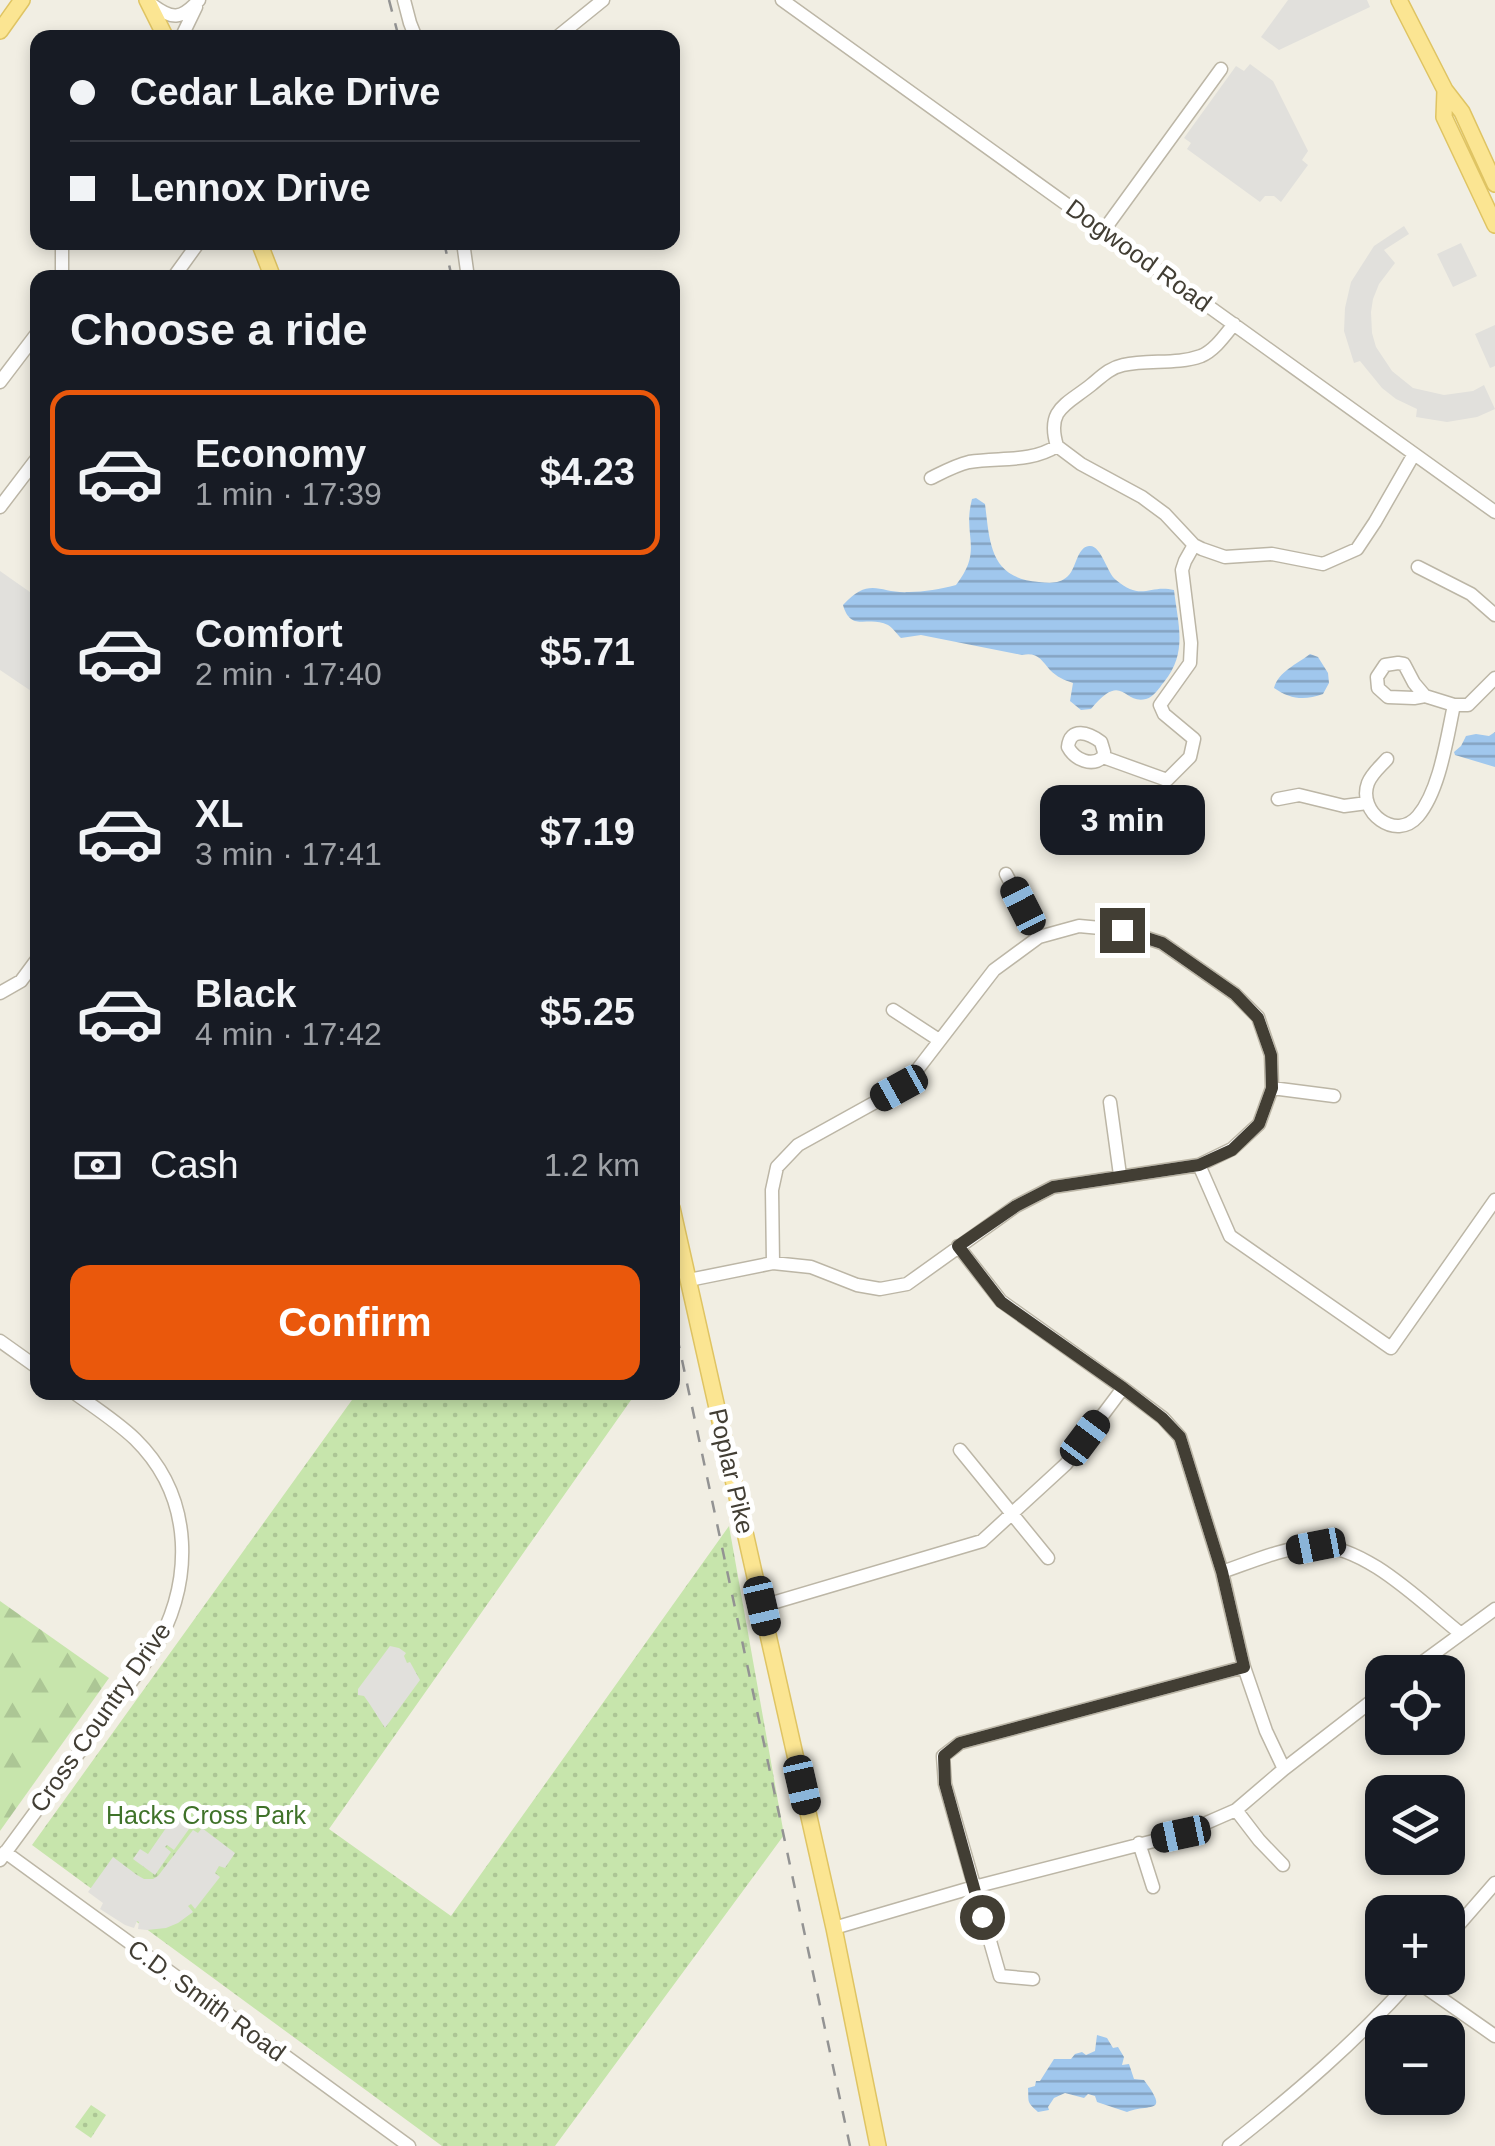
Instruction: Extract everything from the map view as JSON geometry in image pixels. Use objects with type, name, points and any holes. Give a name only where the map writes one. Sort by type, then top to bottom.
[{"type":"main road","points":[[0,31],[22,0]]},
{"type":"main road","points":[[1399,0],[1444,90],[1462,112],[1495,184]]},
{"type":"main road","points":[[148,1],[162,30]]},
{"type":"main road","points":[[1444,90],[1444,117],[1495,225]]},
{"type":"main road","name":"Poplar Pike","points":[[680,1244],[834,1928],[878,2146]]},
{"type":"street","points":[[148,1],[174,16],[189,11],[199,0]]},
{"type":"street","points":[[185,30],[199,0]]},
{"type":"street","points":[[404,0],[413,30]]},
{"type":"street","points":[[566,30],[603,0]]},
{"type":"street","name":"Dogwood Road","points":[[782,0],[1495,512]]},
{"type":"street","points":[[1104,230],[1220,69]]},
{"type":"street","points":[[1234,324],[1216,345],[1199,356],[1110,369],[1060,408],[1054,422],[1057,446],[1165,514],[1194,546],[1225,557],[1272,554],[1323,564],[1357,549],[1414,454]]},
{"type":"street","points":[[0,382],[30,343]]},
{"type":"street","points":[[932,478],[966,463],[1029,458],[1057,446]]},
{"type":"street","points":[[0,507],[30,467]]},
{"type":"street","points":[[1103,756],[1167,780],[1190,757],[1194,739],[1164,714],[1160,705],[1190,663],[1182,570],[1194,546]]},
{"type":"street","points":[[1418,568],[1471,594],[1495,615]]},
{"type":"street","points":[[1425,696],[1468,705],[1495,678]]},
{"type":"street","points":[[1387,758],[1368,784],[1367,803],[1384,823],[1407,826],[1418,816],[1434,785],[1454,705]]},
{"type":"street","points":[[1278,799],[1299,795],[1344,806],[1367,803]]},
{"type":"street","points":[[1006,874],[1039,937]]},
{"type":"street","points":[[688,1280],[773,1262],[811,1267],[880,1289],[908,1284],[1016,1206],[1053,1187],[1199,1165],[1232,1150],[1259,1124],[1272,1088],[1271,1055],[1258,1018],[1235,994],[1162,943],[1122,930],[1079,926],[1039,937],[994,970],[899,1088],[798,1145],[777,1167],[772,1190],[773,1262]]},
{"type":"street","points":[[0,993],[21,981],[30,969]]},
{"type":"street","points":[[893,1010],[939,1040]]},
{"type":"street","points":[[1272,1088],[1334,1096]]},
{"type":"street","points":[[1110,1102],[1120,1176]]},
{"type":"street","points":[[1199,1165],[1230,1236],[1391,1348],[1495,1200]]},
{"type":"street","points":[[958,1246],[1001,1302],[1123,1388],[1180,1437],[1222,1572],[1244,1667],[1284,1769]]},
{"type":"street","points":[[0,1341],[30,1362]]},
{"type":"street","points":[[762,1606],[982,1541],[1066,1464],[1123,1388]]},
{"type":"street","name":"Cross Country Drive","points":[[3,1856],[152,1652],[168,1624],[180,1586],[180,1527],[165,1481],[147,1452],[122,1427],[84,1400]]},
{"type":"street","points":[[960,1450],[1048,1558]]},
{"type":"street","points":[[1222,1572],[1277,1553],[1316,1546],[1352,1552],[1376,1566],[1460,1633]]},
{"type":"street","points":[[1431,1655],[1495,1609]]},
{"type":"street","points":[[1032,1979],[1000,1976],[945,1784],[944,1756],[960,1743],[1244,1667]]},
{"type":"street","points":[[834,1928],[1181,1834],[1236,1810],[1365,1706]]},
{"type":"street","points":[[1236,1810],[1283,1866]]},
{"type":"street","points":[[1139,1843],[1153,1887]]},
{"type":"street","name":"C.D. Smith Road","points":[[3,1856],[409,2146]]},
{"type":"street","points":[[1465,1917],[1495,1883]]},
{"type":"street","points":[[1229,2146],[1325,2068],[1397,1995]]},
{"type":"street","points":[[1437,1995],[1495,2036]]},
{"type":"green space","name":"Hacks Cross Park","points":[[352,1400],[631,1400],[329,1829],[451,1916],[729,1526],[784,1835],[555,2146],[442,2146],[32,1845]]},
{"type":"green space","points":[[0,1601],[109,1678],[0,1831]]},
{"type":"green space","points":[[91,2105],[106,2115],[91,2138],[75,2127]]},
{"type":"shaded area","points":[[1288,0],[1367,0],[1370,7],[1279,50],[1261,37]]},
{"type":"shaded area","points":[[1250,64],[1273,81],[1308,151],[1302,160],[1308,165],[1281,202],[1274,196],[1265,196],[1260,202],[1187,149],[1191,143],[1184,138],[1236,66],[1244,71]]},
{"type":"shaded area","points":[[1404,226],[1409,234],[1384,250],[1395,263],[1373,299],[1372,333],[1376,347],[1392,371],[1413,388],[1444,395],[1473,391],[1484,385],[1495,409],[1477,417],[1447,422],[1416,417],[1417,409],[1382,388],[1360,361],[1354,363],[1344,331],[1351,282],[1374,246]]},
{"type":"shaded area","points":[[1461,243],[1477,276],[1453,287],[1437,254]]},
{"type":"shaded area","points":[[1495,325],[1495,366],[1490,368],[1475,334]]},
{"type":"shaded area","points":[[0,571],[30,592],[30,690],[0,670]]},
{"type":"shaded area","points":[[390,1646],[406,1653],[407,1663],[420,1680],[385,1728],[364,1696],[358,1695],[358,1689]]},
{"type":"shaded area","points":[[167,1813],[189,1829],[174,1850],[165,1847],[171,1852],[155,1875],[133,1859],[140,1849],[148,1854],[166,1828],[160,1823]]},
{"type":"shaded area","points":[[202,1828],[235,1853],[225,1868],[219,1866],[215,1873],[220,1877],[195,1909],[191,1904],[188,1906],[193,1912],[178,1923],[147,1930],[138,1929],[137,1921],[134,1928],[125,1925],[100,1909],[103,1903],[88,1892],[113,1857],[144,1879],[153,1879],[193,1830],[198,1833]]},
{"type":"water","points":[[972,499],[985,504],[996,556],[1011,574],[1039,582],[1058,582],[1068,576],[1082,550],[1089,546],[1097,549],[1113,576],[1125,586],[1139,591],[1174,590],[1179,649],[1171,671],[1154,694],[1138,700],[1116,690],[1091,709],[1081,710],[1070,701],[1073,683],[1055,675],[1036,656],[921,635],[901,638],[881,622],[851,619],[843,605],[868,588],[915,592],[956,585],[969,562],[970,512]]},
{"type":"water","points":[[1310,654],[1318,657],[1328,673],[1329,683],[1323,694],[1297,698],[1274,688],[1284,673]]},
{"type":"water","points":[[1495,732],[1495,767],[1455,755],[1466,736],[1489,736]]},
{"type":"water","points":[[1097,2035],[1107,2038],[1113,2048],[1118,2047],[1124,2057],[1122,2065],[1129,2064],[1134,2079],[1144,2080],[1156,2104],[1127,2112],[1097,2102],[1095,2096],[1088,2094],[1084,2098],[1065,2093],[1054,2098],[1049,2110],[1038,2112],[1029,2102],[1028,2088],[1040,2081],[1054,2059],[1071,2059],[1075,2054],[1095,2051]]},
{"type":"railway","points":[[389,0],[397,30]]},
{"type":"railway","points":[[446,250],[450,270]]},
{"type":"railway","points":[[680,1350],[850,2146]]},
{"type":"route","points":[[982,1917],[945,1784],[944,1756],[960,1743],[1244,1667],[1222,1572],[1180,1437],[1123,1388],[1001,1302],[958,1246],[1016,1206],[1053,1187],[1199,1165],[1232,1150],[1259,1124],[1272,1088],[1271,1055],[1258,1018],[1235,994],[1162,943],[1122,930]]}]
